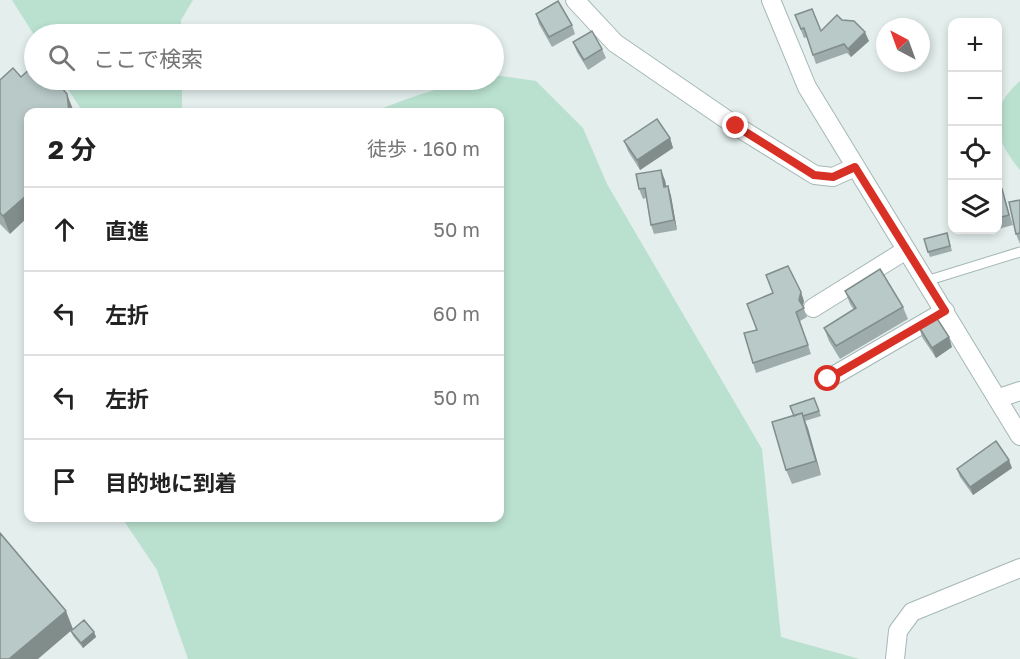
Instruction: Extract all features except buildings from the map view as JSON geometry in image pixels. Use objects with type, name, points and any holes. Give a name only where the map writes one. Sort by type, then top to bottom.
[{"type":"street","points":[[575,0],[615,43],[736,126],[814,175],[833,177],[855,167]]},
{"type":"street","points":[[771,0],[802,77],[1020,436]]},
{"type":"street","points":[[813,308],[906,250]]},
{"type":"street","points":[[828,379],[945,311]]},
{"type":"street","points":[[999,398],[1020,391]]},
{"type":"street","points":[[896,659],[898,630],[912,612],[1020,568]]},
{"type":"lane","points":[[926,281],[1020,252]]},
{"type":"green space","points":[[12,0],[193,0],[181,24],[27,24]]},
{"type":"green space","points":[[504,76],[536,81],[583,128],[607,184],[762,449],[781,637],[859,659],[188,659],[157,570],[125,522],[504,522],[504,108],[384,108],[435,90],[504,90]]},
{"type":"green space","points":[[1020,81],[1020,170],[1002,142],[1002,103]]},
{"type":"green space","points":[[69,90],[182,90],[182,108],[80,108]]},
{"type":"route","points":[[736,126],[814,175],[833,177],[855,167],[945,311],[828,379]]}]
